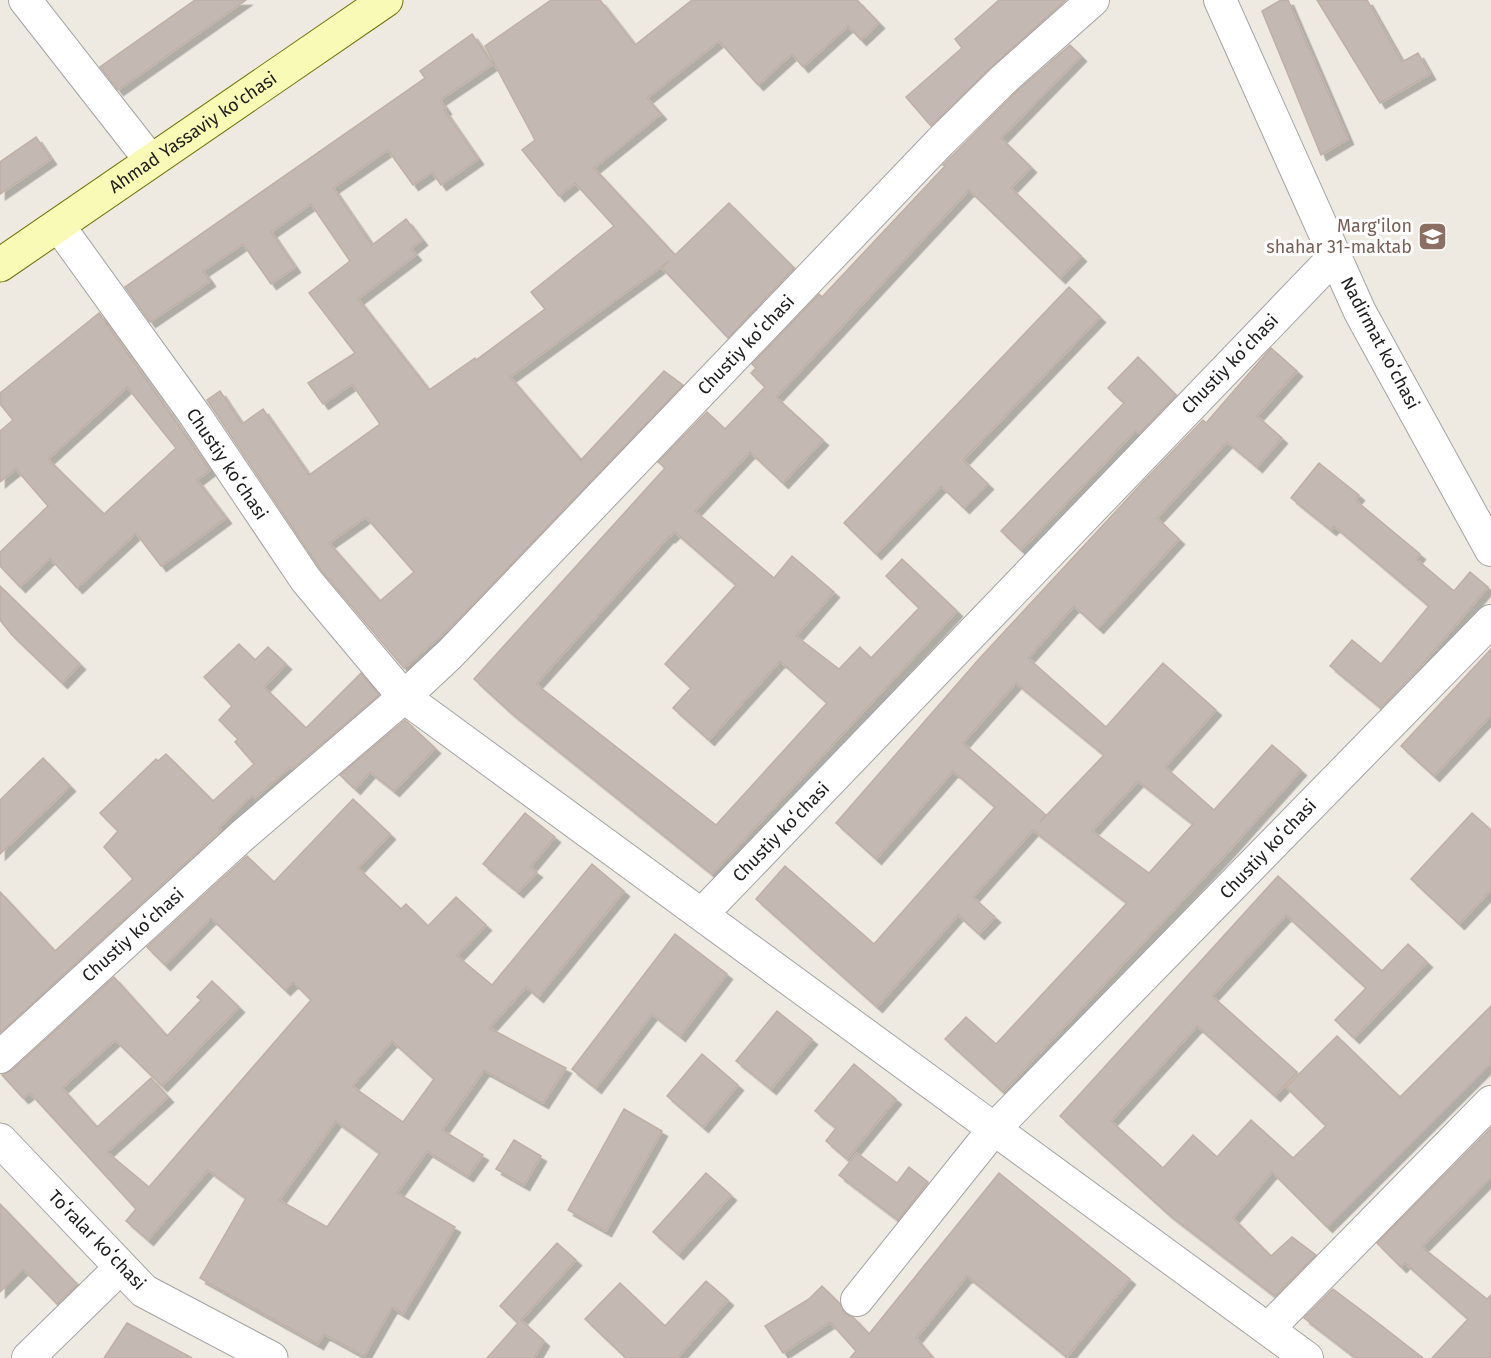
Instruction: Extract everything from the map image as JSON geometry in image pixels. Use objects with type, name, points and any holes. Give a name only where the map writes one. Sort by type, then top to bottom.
[{"type":"main road","name":"Ahmad Yassaviy ko'chasi","points":[[0,265],[386,0]]},
{"type":"street","points":[[26,0],[151,161]]},
{"type":"street","name":"Chustiy koʻchasi","points":[[0,1057],[242,836],[404,697],[450,654],[940,142],[1003,80],[1093,0]]},
{"type":"street","name":"Nadirmat koʻchasi","points":[[1220,0],[1360,312],[1491,550]]},
{"type":"street","name":"Chustiy koʻchasi","points":[[58,225],[195,415],[306,580],[404,697],[1307,1358]]},
{"type":"street","name":"Chustiy koʻchasi","points":[[702,914],[1335,256]]},
{"type":"street","name":"Chustiy koʻchasi","points":[[857,1300],[994,1129],[1491,621]]},
{"type":"street","points":[[1268,1329],[1491,1102]]},
{"type":"street","name":"Toʻralar koʻchasi","points":[[0,1140],[144,1290],[271,1358]]},
{"type":"street","points":[[28,1358],[122,1267]]},
{"type":"building","points":[[195,0],[246,0],[118,90],[100,67]]},
{"type":"building","points":[[551,0],[600,0],[635,45],[692,0],[857,0],[879,23],[861,40],[848,26],[803,67],[792,54],[758,85],[719,41],[647,98],[661,114],[594,168],[675,255],[729,203],[794,268],[728,338],[662,268],[669,261],[510,377],[581,460],[664,371],[683,385],[453,625],[404,668],[320,569],[207,400],[220,391],[242,424],[263,409],[309,475],[380,424],[352,384],[323,404],[308,383],[355,353],[309,293],[350,261],[311,204],[271,232],[295,267],[271,284],[243,244],[203,271],[210,281],[150,322],[125,287],[425,78],[420,71],[472,34],[493,64],[440,100],[446,109],[444,110],[478,159],[441,185],[432,172],[413,185],[388,150],[333,188],[372,245],[406,219],[422,240],[411,249],[416,255],[358,299],[429,390],[475,358],[476,360],[545,309],[531,292],[614,226],[575,183],[559,196],[522,150],[535,140],[485,46]],"holes":[[[366,517],[414,572],[380,601],[329,543]]]},
{"type":"building","points":[[999,0],[1066,0],[991,67],[931,126],[906,97],[962,48],[955,39]]},
{"type":"building","points":[[1281,0],[1288,0],[1348,139],[1321,155],[1262,11]]},
{"type":"building","points":[[1317,0],[1367,0],[1402,62],[1418,53],[1430,74],[1380,103]]},
{"type":"building","points":[[1070,45],[1081,56],[1001,138],[1031,167],[1011,188],[1081,256],[1060,278],[969,190],[776,397],[823,440],[783,483],[750,452],[695,511],[774,578],[792,556],[834,592],[796,636],[839,669],[860,647],[871,658],[919,608],[886,576],[902,559],[957,611],[712,874],[510,712],[474,679],[665,468],[658,462],[707,412],[725,429],[765,387],[751,373],[756,368],[752,364],[819,294],[822,297],[945,166],[943,165],[1015,93]],"holes":[[[675,532],[736,585],[665,664],[691,688],[673,708],[709,740],[780,661],[827,703],[716,825],[536,684]]]},
{"type":"building","points":[[36,137],[51,159],[0,194],[0,162]]},
{"type":"building","points":[[1069,287],[1100,317],[963,460],[988,484],[964,508],[941,486],[876,554],[844,523]]},
{"type":"building","points":[[99,313],[210,470],[197,480],[226,518],[161,566],[136,533],[77,588],[50,558],[20,587],[0,566],[0,552],[48,506],[16,469],[0,482],[0,431],[13,420],[0,404],[0,393]],"holes":[[[127,387],[176,448],[104,514],[48,459]]]},
{"type":"building","points":[[1271,348],[1297,371],[1257,416],[1282,438],[1257,467],[1227,442],[1157,518],[1179,539],[1098,628],[1074,606],[1028,658],[1106,727],[1163,663],[1216,710],[1165,767],[1214,810],[1272,745],[1301,770],[1226,854],[1003,1092],[945,1039],[966,1017],[996,1044],[1127,903],[1033,830],[973,897],[995,917],[979,934],[958,915],[877,1007],[756,899],[785,866],[874,944],[995,807],[953,771],[876,859],[836,823],[979,659],[1143,482],[1203,420],[1206,423]],"holes":[[[1016,683],[1104,755],[1040,822],[1046,815],[963,743]],[[1138,781],[1193,824],[1149,873],[1092,831]]]},
{"type":"building","points":[[1138,357],[1176,395],[1140,433],[1136,430],[1021,550],[1001,531],[1124,403],[1108,388]]},
{"type":"building","points":[[1319,463],[1359,495],[1355,500],[1420,554],[1416,559],[1454,591],[1470,572],[1488,587],[1420,667],[1381,708],[1330,666],[1352,640],[1381,664],[1429,606],[1334,526],[1331,530],[1291,498]]},
{"type":"building","points":[[0,586],[80,664],[62,683],[12,635],[0,620]]},
{"type":"building","points":[[239,644],[255,660],[268,647],[286,664],[264,687],[306,728],[361,673],[379,695],[292,769],[290,767],[255,798],[252,795],[219,828],[221,830],[0,1033],[0,892],[55,951],[133,879],[104,847],[118,831],[100,813],[156,759],[158,761],[166,754],[213,801],[254,764],[235,742],[238,739],[219,720],[232,706],[204,677]]},
{"type":"building","points":[[1491,649],[1491,715],[1434,776],[1401,746]]},
{"type":"building","points":[[405,720],[435,748],[394,791],[370,772],[355,789],[340,775]]},
{"type":"building","points":[[43,758],[70,786],[0,854],[0,800]]},
{"type":"building","points":[[353,799],[390,834],[358,868],[401,909],[406,904],[428,926],[456,897],[486,925],[457,956],[492,985],[592,864],[624,891],[538,997],[526,987],[489,1028],[566,1068],[543,1103],[484,1070],[442,1130],[483,1155],[468,1176],[427,1151],[397,1193],[455,1227],[403,1314],[392,1307],[364,1356],[324,1334],[318,1344],[200,1278],[246,1198],[208,1170],[148,1240],[126,1221],[136,1209],[30,1093],[23,1098],[2,1075],[12,1070],[114,977],[167,1036],[201,1000],[197,997],[212,981],[239,1007],[162,1086],[115,1040],[62,1088],[97,1127],[151,1078],[168,1097],[107,1152],[149,1187],[311,1000],[293,982],[285,990],[211,918],[165,965],[147,947],[247,856],[274,882]],"holes":[[[392,1041],[434,1079],[403,1122],[352,1086]],[[336,1121],[380,1153],[327,1227],[279,1200]]]},
{"type":"building","points":[[525,813],[555,837],[530,867],[537,872],[518,892],[483,864]]},
{"type":"building","points":[[1472,813],[1491,830],[1491,890],[1459,924],[1411,879]]},
{"type":"building","points":[[1278,876],[1382,971],[1408,944],[1427,962],[1354,1038],[1335,1020],[1366,988],[1286,915],[1212,996],[1297,1072],[1275,1096],[1197,1026],[1111,1121],[1163,1168],[1193,1135],[1217,1157],[1251,1120],[1293,1158],[1326,1126],[1286,1087],[1337,1036],[1400,1097],[1491,1006],[1491,1063],[1327,1227],[1272,1172],[1233,1218],[1271,1256],[1292,1237],[1316,1255],[1275,1296],[1167,1213],[1060,1116]]},
{"type":"building","points":[[675,934],[727,974],[680,1036],[652,1014],[596,1088],[572,1069]]},
{"type":"building","points":[[777,1011],[812,1039],[771,1089],[736,1061]]},
{"type":"building","points":[[702,1054],[738,1085],[703,1127],[667,1096]]},
{"type":"building","points":[[854,1064],[896,1099],[847,1159],[826,1141],[836,1128],[815,1111]]},
{"type":"building","points":[[624,1109],[662,1131],[606,1231],[568,1210]]},
{"type":"building","points":[[1491,1128],[1491,1177],[1422,1247],[1487,1299],[1491,1295],[1491,1358],[1432,1358],[1468,1319],[1405,1263],[1401,1267],[1377,1243]]},
{"type":"building","points":[[514,1140],[541,1156],[524,1185],[496,1169]]},
{"type":"building","points":[[857,1153],[897,1183],[909,1167],[928,1182],[898,1220],[839,1175]]},
{"type":"building","points":[[706,1173],[731,1195],[678,1254],[653,1232]]},
{"type":"building","points":[[999,1173],[1130,1279],[1067,1357],[967,1276],[916,1338],[933,1358],[850,1358],[856,1351],[830,1322],[783,1353],[765,1326],[809,1299],[822,1286],[840,1304],[845,1314],[853,1317],[869,1334]]},
{"type":"building","points":[[0,1204],[77,1284],[57,1304],[23,1269],[0,1292]]},
{"type":"building","points":[[557,1243],[576,1260],[521,1320],[544,1341],[534,1358],[487,1358],[518,1323],[500,1306]]},
{"type":"building","points":[[706,1281],[728,1300],[677,1358],[626,1358],[585,1319],[620,1283],[665,1326]]},
{"type":"building","points":[[1333,1289],[1423,1358],[1356,1358],[1304,1318]]},
{"type":"building","points":[[127,1323],[192,1358],[104,1358]]},
{"type":"place","name":"Marg'ilon shahar 31-maktab","points":[[1433,236]]}]
